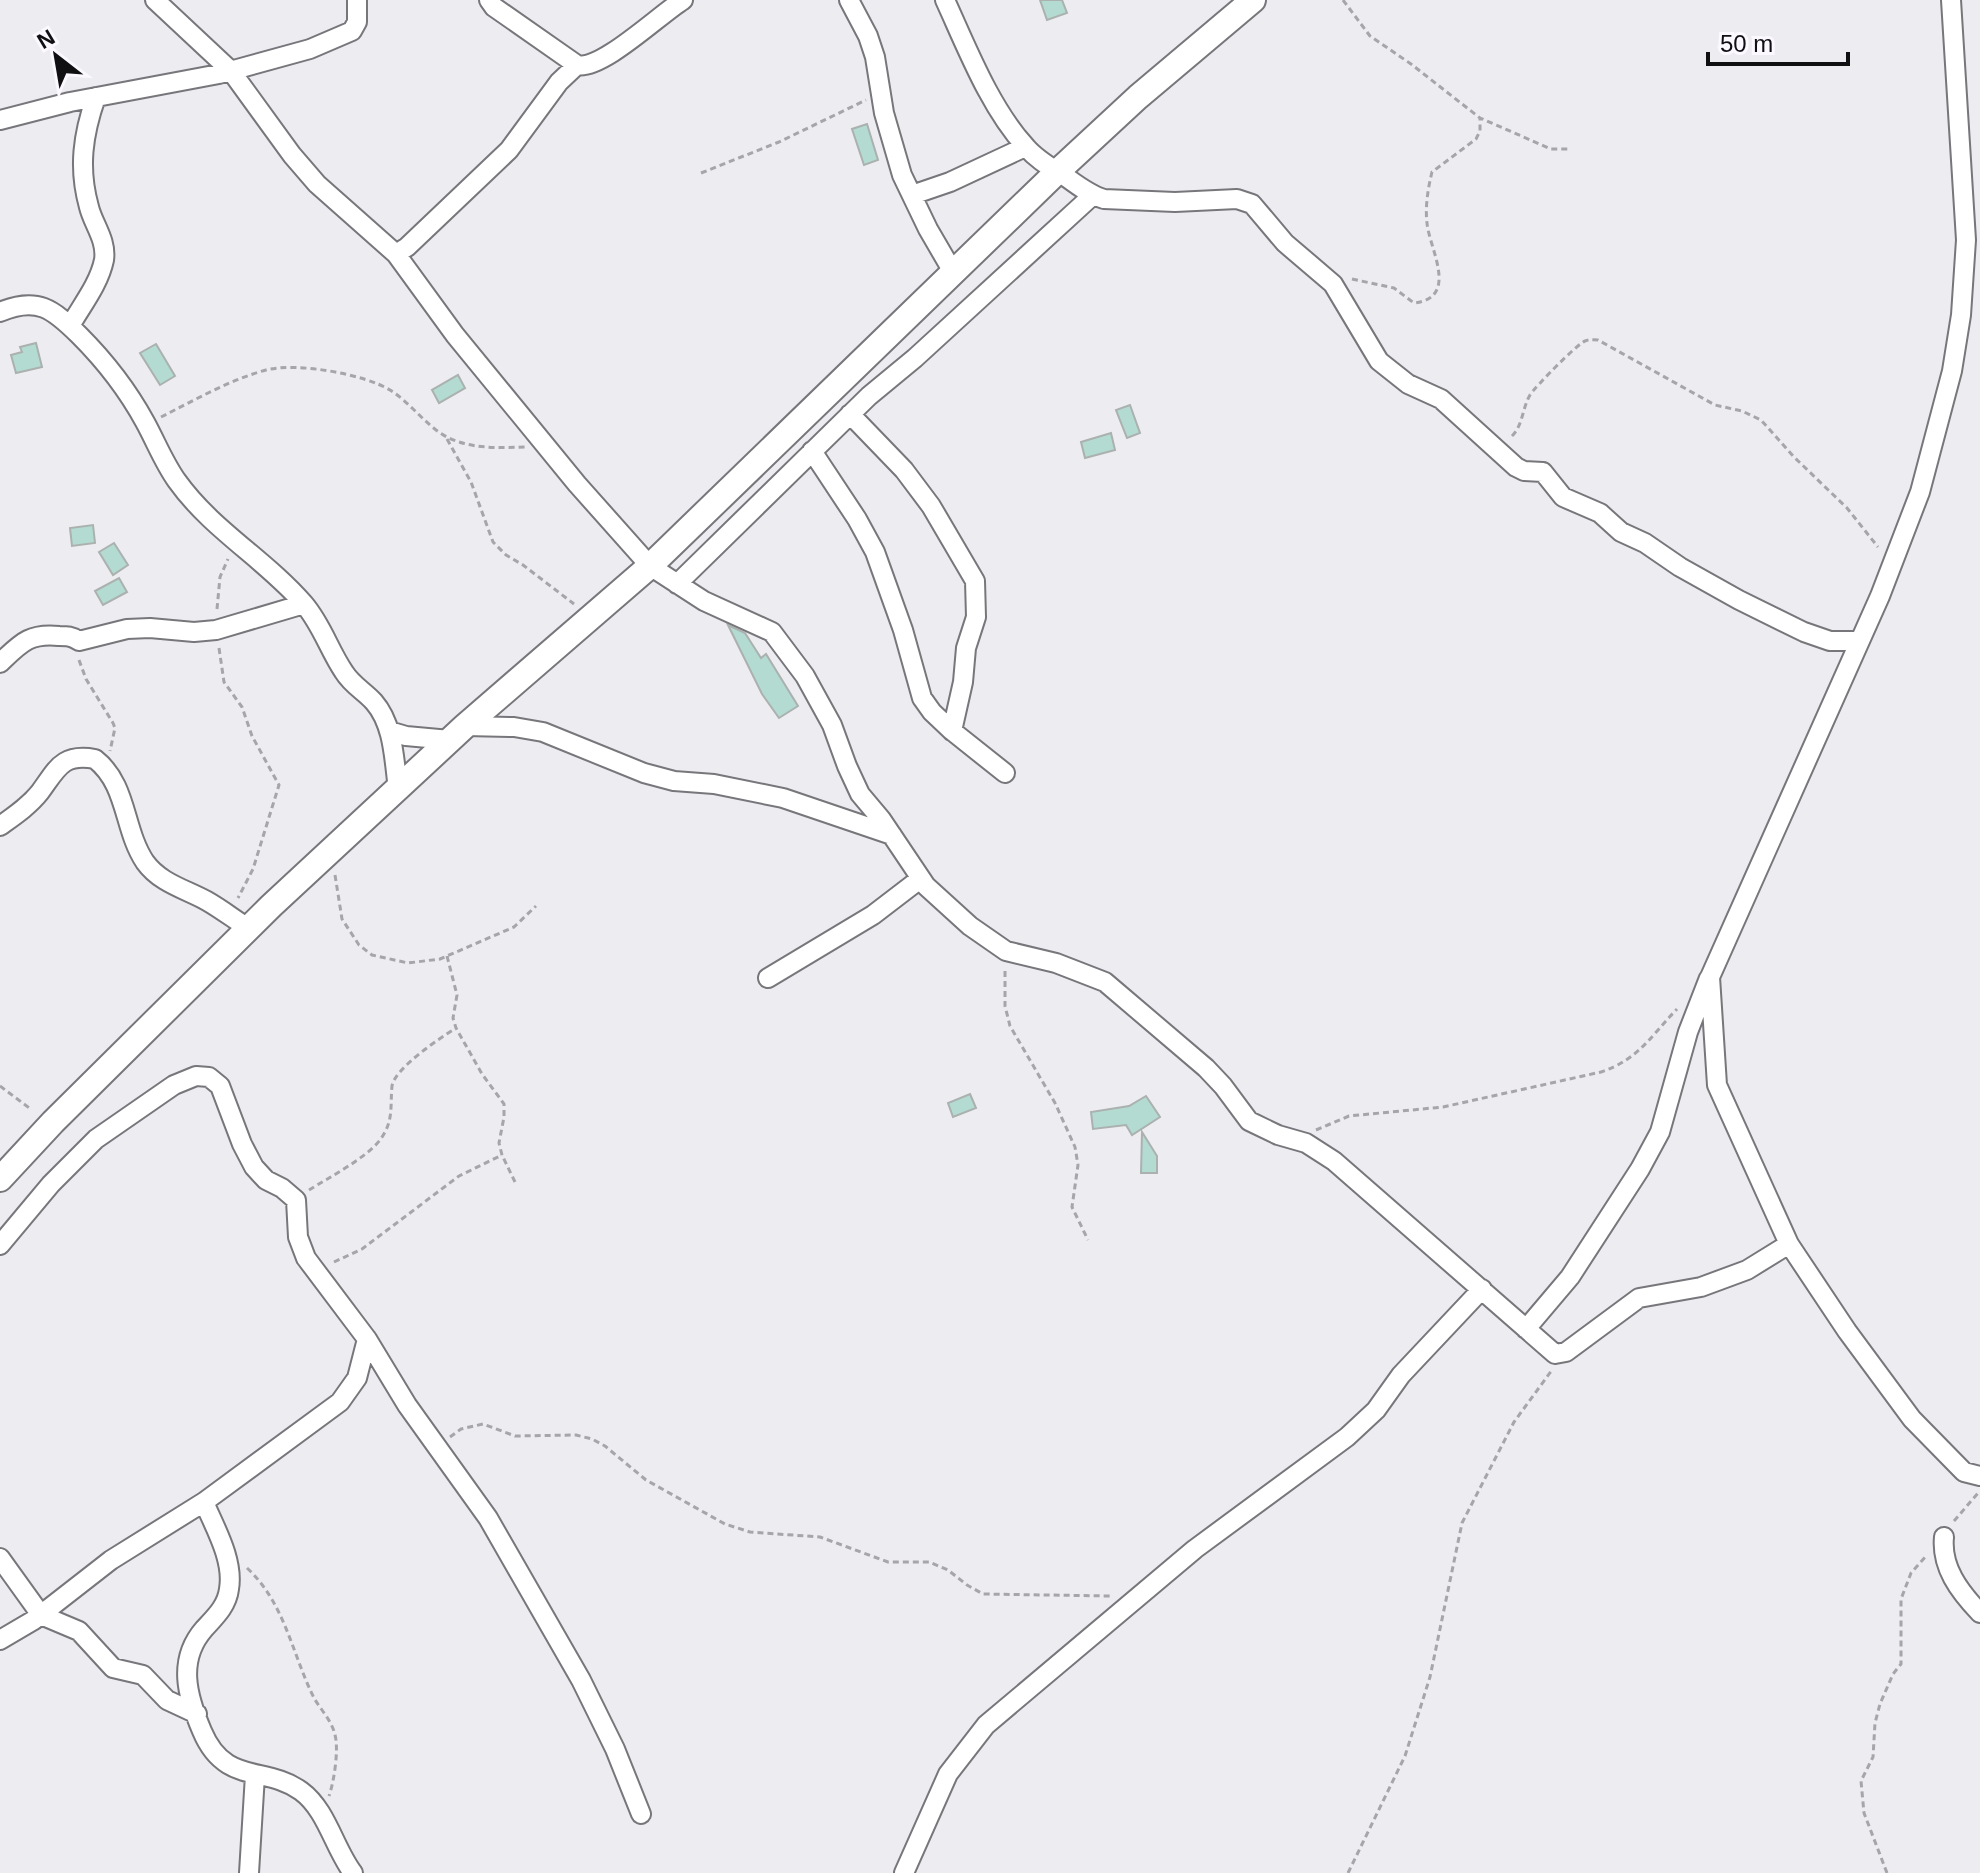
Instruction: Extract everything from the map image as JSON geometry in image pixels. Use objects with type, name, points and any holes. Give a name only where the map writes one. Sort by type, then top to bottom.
[{"type":"main road","points":[[0,1179],[239,922],[332,849],[589,616],[650,566],[1057,172],[1138,97],[1253,0]]},
{"type":"street","points":[[155,0],[231,71],[317,184],[396,254],[455,335],[650,566],[735,615],[764,626],[777,637],[805,676],[832,725],[860,794],[892,835],[920,879],[970,926],[1006,951],[1056,963],[1105,982],[1206,1068],[1249,1121],[1317,1149],[1334,1161],[1556,1353],[1566,1352],[1639,1298],[1701,1287],[1747,1270],[1789,1244]]},
{"type":"street","points":[[0,120],[96,97],[231,71],[310,49],[349,34],[357,22],[357,0]]},
{"type":"street","points":[[489,0],[494,7],[577,65],[592,64],[604,58],[683,0]]},
{"type":"street","points":[[849,0],[875,57],[897,160],[928,229],[953,272]]},
{"type":"street","points":[[945,0],[978,71],[1025,147],[1041,162],[1104,199],[1175,202],[1237,199],[1248,202],[1257,208],[1285,243],[1326,277],[1346,303],[1379,361],[1408,384],[1441,399],[1520,469],[1545,473],[1563,497],[1600,513],[1616,529],[1645,543],[1717,588],[1804,632],[1830,641],[1860,641]]},
{"type":"street","points":[[1529,1332],[1570,1277],[1640,1169],[1660,1132],[1695,1010],[1860,641],[1920,492],[1952,371],[1961,315],[1966,240],[1951,0]]},
{"type":"street","points":[[396,254],[509,150],[549,94],[577,65]]},
{"type":"street","points":[[70,326],[98,278],[104,257],[103,242],[89,207],[81,162],[83,142],[96,97]]},
{"type":"street","points":[[912,195],[940,187],[1025,147]]},
{"type":"street","points":[[677,584],[869,396],[915,358],[1093,195]]},
{"type":"street","points":[[0,312],[17,305],[35,305],[60,315],[111,367],[178,482],[234,541],[259,560],[304,604],[321,628],[343,672],[373,701],[385,718],[398,789]]},
{"type":"street","points":[[850,414],[904,470],[931,506],[975,581],[976,617],[966,648],[963,682],[952,731]]},
{"type":"street","points":[[812,451],[875,552],[903,630],[922,698],[952,731],[1005,773]]},
{"type":"street","points":[[0,663],[25,640],[34,636],[73,637],[79,641],[127,629],[216,630],[304,604]]},
{"type":"street","points":[[389,731],[406,736],[514,727],[543,732],[659,777],[783,798],[892,835]]},
{"type":"street","points":[[0,826],[26,807],[51,774],[72,758],[95,759],[106,769],[119,793],[143,858],[151,869],[162,879],[207,901],[239,922]]},
{"type":"street","points":[[768,978],[873,915],[920,879]]},
{"type":"street","points":[[1710,977],[1717,1085],[1789,1244],[1847,1331],[1912,1419],[1964,1472],[1980,1476]]},
{"type":"street","points":[[0,1245],[51,1184],[96,1139],[174,1085],[196,1076],[209,1077],[220,1086],[254,1167],[266,1180],[296,1200],[298,1237],[312,1266],[367,1339],[381,1366],[488,1518],[581,1680],[615,1749],[641,1814]]},
{"type":"street","points":[[904,1873],[948,1774],[967,1746],[1013,1700],[1195,1549],[1347,1437],[1376,1410],[1401,1375],[1482,1289]]},
{"type":"street","points":[[0,1640],[41,1615],[111,1560],[204,1502],[340,1402],[357,1378],[367,1339]]},
{"type":"street","points":[[204,1502],[224,1551],[230,1575],[223,1608],[188,1652],[186,1674],[202,1732],[223,1760],[235,1770],[300,1790],[315,1806],[353,1873]]},
{"type":"street","points":[[1944,1537],[1942,1554],[1949,1570],[1980,1613]]},
{"type":"street","points":[[0,1558],[41,1615],[79,1631],[113,1668],[143,1675],[167,1700],[197,1714]]},
{"type":"street","points":[[249,1873],[255,1775]]},
{"type":"path","points":[[1343,0],[1370,36],[1480,118],[1551,149],[1568,149]]},
{"type":"path","points":[[701,173],[779,142],[863,101],[881,96]]},
{"type":"path","points":[[1326,277],[1378,283],[1394,288],[1414,303],[1425,300],[1434,292],[1439,273],[1427,224],[1432,172],[1476,139],[1480,131],[1480,118]]},
{"type":"path","points":[[1489,444],[1507,439],[1515,433],[1536,387],[1586,340],[1598,340],[1715,405],[1761,420],[1794,457],[1836,495],[1877,547],[1896,554]]},
{"type":"path","points":[[146,424],[240,378],[270,368],[304,369],[341,372],[373,382],[392,391],[446,436],[472,445],[502,448],[546,446]]},
{"type":"path","points":[[446,436],[471,482],[493,542],[589,616]]},
{"type":"path","points":[[234,541],[220,577],[216,630],[224,682],[242,707],[252,736],[279,785],[239,922]]},
{"type":"path","points":[[73,637],[80,667],[115,728],[106,769]]},
{"type":"path","points":[[332,849],[342,919],[359,945],[372,955],[408,963],[447,956],[514,927],[536,906]]},
{"type":"path","points":[[1006,951],[1005,1006],[1018,1042],[1055,1103],[1075,1147],[1078,1165],[1072,1207],[1088,1240]]},
{"type":"path","points":[[447,956],[457,995],[453,1018],[456,1028],[482,1074],[504,1104],[499,1143],[515,1182]]},
{"type":"path","points":[[1294,1139],[1349,1116],[1443,1107],[1601,1072],[1623,1064],[1634,1055],[1679,1007]]},
{"type":"path","points":[[296,1200],[378,1143],[392,1118],[392,1086],[396,1075],[436,1040],[456,1028]]},
{"type":"path","points":[[0,1086],[53,1122]]},
{"type":"path","points":[[312,1266],[344,1259],[362,1249],[459,1176],[502,1155]]},
{"type":"path","points":[[1348,1873],[1405,1756],[1430,1677],[1462,1523],[1514,1422],[1556,1353]]},
{"type":"path","points":[[437,1447],[461,1429],[483,1424],[515,1436],[576,1435],[605,1446],[631,1470],[674,1498],[725,1524],[750,1532],[820,1537],[888,1562],[929,1562],[948,1570],[983,1594],[1081,1594],[1138,1598]]},
{"type":"path","points":[[1887,1873],[1864,1813],[1861,1781],[1873,1757],[1875,1723],[1880,1704],[1893,1674],[1901,1664],[1901,1599],[1911,1573],[1980,1491]]},
{"type":"path","points":[[224,1551],[260,1581],[275,1602],[315,1699],[335,1731],[337,1742],[333,1785],[322,1819]]},
{"type":"building","points":[[1040,0],[1062,0],[1067,13],[1047,20]]},
{"type":"building","points":[[867,124],[878,160],[864,165],[852,129]]},
{"type":"building","points":[[36,343],[42,367],[16,373],[11,355],[22,352],[20,347]]},
{"type":"building","points":[[156,344],[175,376],[160,385],[140,353]]},
{"type":"building","points":[[458,375],[465,388],[439,403],[432,390]]},
{"type":"building","points":[[1130,405],[1140,433],[1127,438],[1116,410]]},
{"type":"building","points":[[1111,433],[1115,450],[1085,458],[1081,442]]},
{"type":"building","points":[[93,525],[95,543],[72,546],[70,528]]},
{"type":"building","points":[[114,543],[128,565],[113,575],[99,552]]},
{"type":"building","points":[[119,578],[127,592],[103,605],[95,591]]},
{"type":"building","points":[[728,625],[745,633],[761,658],[766,654],[798,706],[779,718],[762,694]]},
{"type":"building","points":[[970,1094],[976,1108],[953,1117],[948,1103]]},
{"type":"building","points":[[1146,1096],[1160,1117],[1132,1135],[1126,1125],[1093,1129],[1091,1112],[1129,1106]]},
{"type":"building","points":[[1142,1132],[1157,1156],[1157,1173],[1141,1173]]}]
